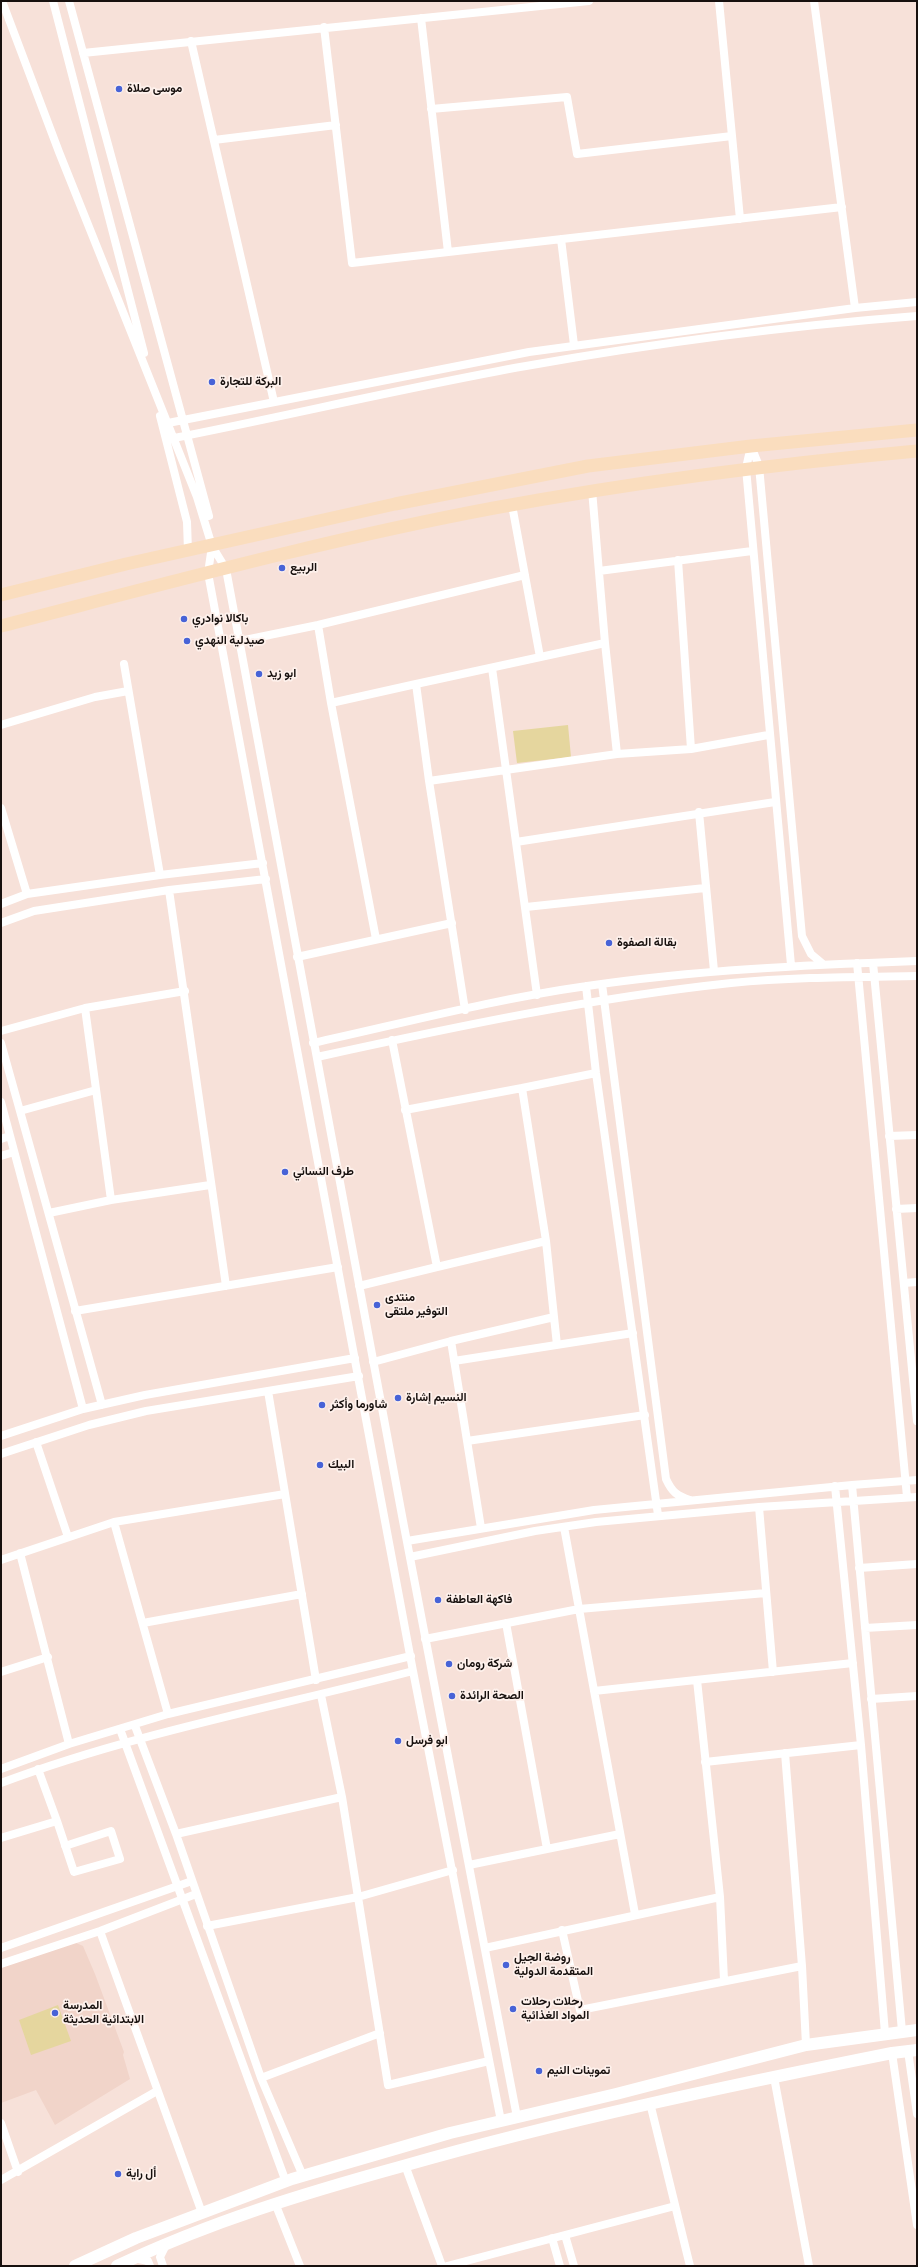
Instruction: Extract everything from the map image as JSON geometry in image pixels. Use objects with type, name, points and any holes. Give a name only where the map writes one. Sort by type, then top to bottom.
[{"type":"main road","points":[[1,595],[188,551],[492,484],[595,465],[751,446],[917,430]]},
{"type":"main road","points":[[1,626],[208,573],[512,505],[592,490],[759,466],[917,451]]},
{"type":"main road","points":[[75,2266],[136,2238],[286,2182],[450,2133],[806,2046],[885,2033],[917,2030]]},
{"type":"main road","points":[[117,2266],[166,2245],[275,2204],[405,2165],[537,2130],[650,2103],[774,2076],[913,2050]]},
{"type":"street","points":[[2,1],[59,152],[197,497],[212,546],[226,569],[425,1639],[517,2117]]},
{"type":"street","points":[[52,1],[187,522],[188,551]]},
{"type":"street","points":[[69,1],[209,516]]},
{"type":"street","points":[[83,53],[421,18],[548,3],[589,1]]},
{"type":"street","points":[[719,1],[740,219]]},
{"type":"street","points":[[814,1],[855,308]]},
{"type":"street","points":[[1,12],[42,115],[59,152]]},
{"type":"street","points":[[421,18],[448,252]]},
{"type":"street","points":[[324,28],[352,263],[842,207]]},
{"type":"street","points":[[191,41],[274,402]]},
{"type":"street","points":[[431,109],[567,97],[577,154],[732,136]]},
{"type":"street","points":[[214,140],[336,125]]},
{"type":"street","points":[[561,239],[574,345]]},
{"type":"street","points":[[168,423],[529,352],[855,308],[917,302]]},
{"type":"street","points":[[174,438],[526,366],[703,339],[852,321],[917,316]]},
{"type":"street","points":[[751,446],[759,466],[802,936],[811,954],[823,964]]},
{"type":"street","points":[[751,446],[746,468],[752,551],[768,735],[791,965]]},
{"type":"street","points":[[592,490],[617,754]]},
{"type":"street","points":[[512,505],[540,657]]},
{"type":"street","points":[[212,546],[208,573],[413,1671],[501,2121]]},
{"type":"street","points":[[599,571],[752,551]]},
{"type":"street","points":[[678,560],[691,749]]},
{"type":"street","points":[[240,641],[318,625],[525,575]]},
{"type":"street","points":[[318,625],[331,703],[376,940]]},
{"type":"street","points":[[331,703],[606,643]]},
{"type":"street","points":[[124,664],[160,875]]},
{"type":"street","points":[[492,668],[537,995]]},
{"type":"street","points":[[416,684],[429,780],[465,1010]]},
{"type":"street","points":[[1,725],[95,696],[128,691]]},
{"type":"street","points":[[429,780],[617,754],[691,749],[768,735]]},
{"type":"street","points":[[516,842],[699,812],[775,802]]},
{"type":"street","points":[[1,808],[27,894]]},
{"type":"street","points":[[699,812],[714,971]]},
{"type":"street","points":[[1,904],[27,894],[160,875],[263,863]]},
{"type":"street","points":[[1,923],[34,911],[169,890],[266,878]]},
{"type":"street","points":[[526,907],[705,888]]},
{"type":"street","points":[[169,890],[210,1184],[226,1286]]},
{"type":"street","points":[[297,957],[452,923]]},
{"type":"street","points":[[313,1043],[465,1010],[586,986],[714,971],[791,965],[917,961]]},
{"type":"street","points":[[873,962],[917,1421]]},
{"type":"street","points":[[857,963],[907,1498]]},
{"type":"street","points":[[316,1056],[498,1018],[588,1002],[733,983],[859,977],[917,976]]},
{"type":"street","points":[[602,984],[666,1479],[671,1490],[678,1496],[690,1500]]},
{"type":"street","points":[[586,986],[596,1073],[658,1515]]},
{"type":"street","points":[[1,1031],[85,1008],[184,991]]},
{"type":"street","points":[[85,1008],[111,1200]]},
{"type":"street","points":[[392,1040],[437,1267]]},
{"type":"street","points":[[1,1043],[102,1405]]},
{"type":"street","points":[[405,1110],[596,1073]]},
{"type":"street","points":[[522,1088],[546,1241],[557,1345]]},
{"type":"street","points":[[20,1111],[96,1090]]},
{"type":"street","points":[[1,1102],[83,1409]]},
{"type":"street","points":[[889,1136],[917,1135]]},
{"type":"street","points":[[1,1138],[10,1136]]},
{"type":"street","points":[[1,1156],[14,1152]]},
{"type":"street","points":[[49,1213],[111,1200],[210,1184]]},
{"type":"street","points":[[896,1209],[917,1208]]},
{"type":"street","points":[[359,1286],[546,1241]]},
{"type":"street","points":[[75,1310],[338,1267]]},
{"type":"street","points":[[904,1283],[917,1282]]},
{"type":"street","points":[[373,1362],[451,1341],[554,1317]]},
{"type":"street","points":[[454,1361],[633,1333]]},
{"type":"street","points":[[451,1341],[481,1528]]},
{"type":"street","points":[[1,1436],[83,1409],[145,1395],[355,1358]]},
{"type":"street","points":[[1,1454],[89,1425],[146,1411],[359,1376]]},
{"type":"street","points":[[268,1391],[316,1680]]},
{"type":"street","points":[[467,1441],[645,1415]]},
{"type":"street","points":[[36,1442],[68,1537]]},
{"type":"street","points":[[407,1541],[594,1510],[835,1486],[917,1480]]},
{"type":"street","points":[[852,1485],[902,2031]]},
{"type":"street","points":[[835,1486],[861,1745],[885,2033]]},
{"type":"street","points":[[1,1560],[114,1522],[285,1494]]},
{"type":"street","points":[[410,1557],[564,1527],[658,1515],[917,1497]]},
{"type":"street","points":[[759,1507],[773,1672]]},
{"type":"street","points":[[114,1522],[168,1714]]},
{"type":"street","points":[[564,1527],[635,1914]]},
{"type":"street","points":[[20,1553],[48,1657],[69,1744]]},
{"type":"street","points":[[859,1568],[917,1564]]},
{"type":"street","points":[[425,1639],[579,1609],[766,1593]]},
{"type":"street","points":[[143,1623],[302,1594]]},
{"type":"street","points":[[506,1623],[547,1849]]},
{"type":"street","points":[[865,1628],[917,1625]]},
{"type":"street","points":[[1,1769],[69,1744],[135,1726],[168,1714],[316,1680],[411,1656]]},
{"type":"street","points":[[1,1672],[48,1657]]},
{"type":"street","points":[[594,1691],[853,1664]]},
{"type":"street","points":[[1,1783],[38,1769],[139,1738],[321,1695],[413,1671]]},
{"type":"street","points":[[697,1680],[720,1897],[724,1980]]},
{"type":"street","points":[[321,1695],[342,1797],[388,2085],[489,2061]]},
{"type":"street","points":[[871,1699],[917,1696]]},
{"type":"street","points":[[135,1726],[176,1834],[261,2078],[303,2176]]},
{"type":"street","points":[[120,1729],[286,2182]]},
{"type":"street","points":[[705,1762],[861,1745]]},
{"type":"street","points":[[785,1753],[802,1966],[806,2046]]},
{"type":"street","points":[[38,1769],[74,1872],[120,1859],[111,1831],[65,1846]]},
{"type":"street","points":[[176,1834],[342,1797]]},
{"type":"street","points":[[1,1838],[57,1821]]},
{"type":"street","points":[[469,1865],[620,1834]]},
{"type":"street","points":[[208,1926],[358,1897],[453,1870]]},
{"type":"street","points":[[1,1948],[177,1888],[192,1881]]},
{"type":"street","points":[[1,1964],[100,1931],[196,1894]]},
{"type":"street","points":[[485,1948],[635,1914],[720,1897]]},
{"type":"street","points":[[562,1930],[580,2010],[724,1980],[802,1966]]},
{"type":"street","points":[[100,1931],[202,2213]]},
{"type":"street","points":[[261,2078],[380,2032]]},
{"type":"street","points":[[913,2050],[917,2114]]},
{"type":"street","points":[[892,2053],[917,2225]]},
{"type":"street","points":[[774,2076],[809,2266]]},
{"type":"street","points":[[1,2180],[18,2172],[157,2092]]},
{"type":"street","points":[[650,2103],[690,2266]]},
{"type":"street","points":[[1,2123],[18,2172]]},
{"type":"street","points":[[405,2165],[442,2266]]},
{"type":"street","points":[[275,2204],[300,2266]]},
{"type":"street","points":[[447,2266],[675,2206]]},
{"type":"street","points":[[565,2235],[574,2266]]},
{"type":"street","points":[[552,2238],[560,2266]]},
{"type":"street","points":[[163,2266],[160,2257],[166,2245]]},
{"type":"street","points":[[133,2258],[148,2261],[150,2266]]},
{"type":"shaded area","points":[[568,725],[571,757],[517,763],[513,731]]},
{"type":"shaded area","name":"المدرسة الابتدائية الحديثة","points":[[74,1942],[83,1946],[95,1974],[124,2052],[123,2055],[130,2079],[55,2125],[36,2090],[1,2103],[1,1967]]},
{"type":"shaded area","points":[[58,2005],[71,2041],[31,2055],[19,2020]]},
{"type":"place","name":"موسى صلاة","points":[[119,89]]},
{"type":"place","name":"البركة للتجارة","points":[[212,382]]},
{"type":"place","name":"الربيع","points":[[282,568]]},
{"type":"place","name":"باكالا نوادري","points":[[184,619]]},
{"type":"place","name":"صيدلية النهدي","points":[[187,641]]},
{"type":"place","name":"ابو زيد","points":[[259,674]]},
{"type":"place","name":"بقالة الصفوة","points":[[609,943]]},
{"type":"place","name":"طرف النسائي","points":[[285,1172]]},
{"type":"place","name":"منتدى التوفير ملتقى","points":[[377,1305]]},
{"type":"place","name":"النسيم إشارة","points":[[398,1398]]},
{"type":"place","name":"شاورما وأكثر","points":[[322,1405]]},
{"type":"place","name":"البيك","points":[[320,1465]]},
{"type":"place","name":"فاكهة العاطفة","points":[[438,1600]]},
{"type":"place","name":"شركة رومان","points":[[449,1664]]},
{"type":"place","name":"الصحة الرائدة","points":[[452,1696]]},
{"type":"place","name":"ابو فرسل","points":[[398,1741]]},
{"type":"place","name":"روضة الجيل المتقدمة الدولية","points":[[506,1965]]},
{"type":"place","name":"رحلات رحلات المواد الغذائية","points":[[513,2009]]},
{"type":"place","name":"المدرسة الابتدائية الحديثة","points":[[55,2013]]},
{"type":"place","name":"تموينات النيم","points":[[539,2071]]},
{"type":"place","name":"أل راية","points":[[118,2174]]}]
